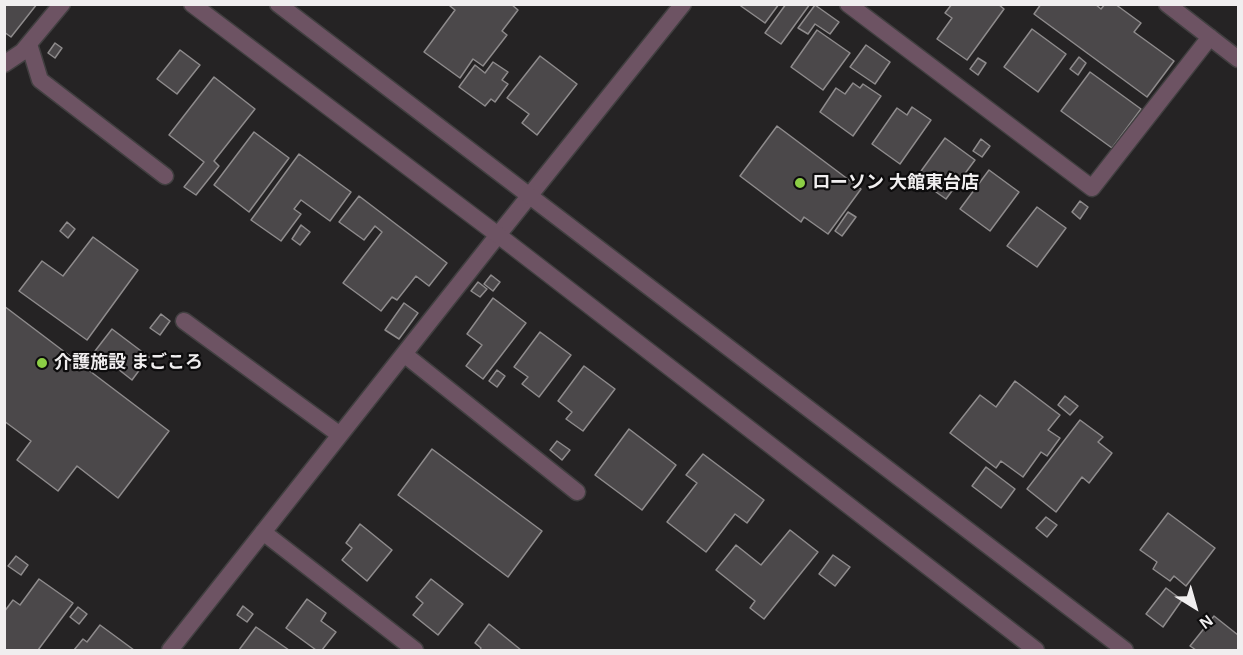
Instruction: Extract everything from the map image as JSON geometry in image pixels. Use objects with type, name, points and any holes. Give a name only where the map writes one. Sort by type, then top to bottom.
[{"type":"street","points":[[4,64],[22,52],[62,4]]},
{"type":"street","points":[[192,4],[498,235],[1036,651]]},
{"type":"street","points":[[278,4],[1125,651]]},
{"type":"street","points":[[170,651],[683,4]]},
{"type":"street","points":[[848,4],[1092,188],[1210,37]]},
{"type":"street","points":[[1167,4],[1239,59]]},
{"type":"street","points":[[29,44],[40,80],[165,176]]},
{"type":"street","points":[[184,321],[340,435]]},
{"type":"street","points":[[404,354],[577,492]]},
{"type":"street","points":[[263,532],[415,651]]},
{"type":"building","points":[[4,4],[37,4],[11,37],[4,32]]},
{"type":"building","points":[[451,4],[511,4],[518,10],[502,31],[507,35],[483,66],[473,59],[460,78],[424,52],[455,10],[450,6]]},
{"type":"building","points":[[738,4],[779,4],[765,23]]},
{"type":"building","points":[[786,4],[810,4],[781,44],[765,33]]},
{"type":"building","points":[[952,4],[998,4],[1004,9],[967,60],[937,39],[952,18],[945,13]]},
{"type":"building","points":[[1041,4],[1095,4],[1101,9],[1105,4],[1115,4],[1141,23],[1134,32],[1174,61],[1147,97],[1034,14]]},
{"type":"building","points":[[815,5],[839,22],[830,34],[815,24],[808,34],[798,28]]},
{"type":"building","points":[[1032,29],[1066,54],[1038,92],[1004,67]]},
{"type":"building","points":[[817,30],[850,53],[823,90],[791,67]]},
{"type":"building","points":[[55,43],[62,48],[55,58],[48,53]]},
{"type":"building","points":[[866,45],[890,62],[875,84],[850,67]]},
{"type":"building","points":[[180,50],[200,65],[177,94],[157,79]]},
{"type":"building","points":[[540,56],[577,84],[537,135],[522,123],[529,114],[507,98]]},
{"type":"building","points":[[1079,57],[1086,63],[1078,75],[1070,69]]},
{"type":"building","points":[[978,58],[986,63],[978,75],[970,69]]},
{"type":"building","points":[[493,62],[508,72],[502,80],[508,84],[495,102],[491,99],[485,106],[459,87],[475,65],[485,73]]},
{"type":"building","points":[[1090,72],[1141,109],[1112,148],[1061,111]]},
{"type":"building","points":[[214,77],[255,109],[214,161],[219,166],[196,195],[184,187],[204,162],[169,135]]},
{"type":"building","points":[[853,83],[860,88],[863,84],[881,96],[853,136],[820,112],[836,88],[845,94]]},
{"type":"building","points":[[912,107],[931,120],[900,164],[872,144],[897,108],[907,115]]},
{"type":"building","name":"ローソン 大館東台店","points":[[777,126],[861,189],[828,234],[804,217],[801,222],[740,176]]},
{"type":"building","points":[[254,132],[289,158],[249,212],[214,185]]},
{"type":"building","points":[[945,138],[975,160],[946,199],[916,178]]},
{"type":"building","points":[[981,139],[990,146],[982,157],[973,151]]},
{"type":"building","points":[[299,154],[351,192],[330,221],[301,200],[294,209],[301,214],[281,241],[251,220]]},
{"type":"building","points":[[989,170],[1019,192],[990,231],[960,209]]},
{"type":"building","points":[[359,196],[447,263],[429,286],[416,276],[397,300],[392,297],[381,311],[343,283],[382,232],[375,226],[364,240],[339,222]]},
{"type":"building","points":[[1080,201],[1088,207],[1080,219],[1072,212]]},
{"type":"building","points":[[1037,207],[1066,228],[1037,267],[1007,246]]},
{"type":"building","points":[[848,212],[856,217],[842,236],[835,231]]},
{"type":"building","points":[[67,222],[75,229],[68,238],[60,231]]},
{"type":"building","points":[[301,225],[310,232],[300,245],[292,239]]},
{"type":"building","points":[[93,237],[138,270],[87,340],[19,291],[42,261],[63,276]]},
{"type":"building","points":[[491,275],[500,282],[493,291],[484,284]]},
{"type":"building","points":[[478,282],[487,289],[480,297],[471,291]]},
{"type":"building","points":[[493,298],[526,323],[483,379],[466,366],[482,345],[467,334]]},
{"type":"building","points":[[404,303],[418,313],[399,339],[385,330]]},
{"type":"building","name":"介護施設 まごころ","points":[[4,306],[169,431],[118,498],[77,466],[58,491],[17,460],[31,441],[4,421]]},
{"type":"building","points":[[161,314],[170,321],[160,335],[150,328]]},
{"type":"building","points":[[112,329],[149,357],[132,380],[95,351]]},
{"type":"building","points":[[540,332],[571,355],[539,397],[522,384],[528,377],[514,367]]},
{"type":"building","points":[[584,366],[615,389],[583,431],[566,419],[572,412],[558,401]]},
{"type":"building","points":[[497,370],[505,376],[497,387],[489,381]]},
{"type":"building","points":[[1015,381],[1060,415],[1048,430],[1060,438],[1047,456],[1041,452],[1023,477],[1001,461],[996,468],[950,433],[980,395],[996,407]]},
{"type":"building","points":[[1065,396],[1078,406],[1070,415],[1058,405]]},
{"type":"building","points":[[1080,420],[1103,437],[1098,442],[1112,453],[1089,483],[1082,477],[1056,512],[1027,489]]},
{"type":"building","points":[[629,429],[676,465],[642,510],[595,475]]},
{"type":"building","points":[[557,441],[570,450],[562,460],[550,450]]},
{"type":"building","points":[[432,449],[542,531],[508,577],[398,495]]},
{"type":"building","points":[[703,454],[764,500],[747,523],[735,514],[706,552],[667,522],[697,483],[686,475]]},
{"type":"building","points":[[986,467],[1015,489],[1001,508],[972,486]]},
{"type":"building","points":[[1168,513],[1215,548],[1186,586],[1174,576],[1170,581],[1153,569],[1157,562],[1140,550]]},
{"type":"building","points":[[1046,517],[1057,525],[1047,537],[1036,528]]},
{"type":"building","points":[[360,524],[392,550],[367,581],[342,560],[352,548],[346,543]]},
{"type":"building","points":[[790,530],[818,552],[764,619],[750,608],[755,601],[716,570],[736,545],[761,565]]},
{"type":"building","points":[[833,555],[850,567],[835,586],[819,574]]},
{"type":"building","points":[[16,556],[28,565],[21,575],[8,566]]},
{"type":"building","points":[[39,579],[73,603],[38,650],[5,650],[4,612],[13,600],[20,605]]},
{"type":"building","points":[[431,579],[463,604],[438,635],[413,615],[423,603],[416,597]]},
{"type":"building","points":[[1166,588],[1182,600],[1163,627],[1146,614]]},
{"type":"building","points":[[307,599],[326,613],[321,621],[336,632],[322,650],[316,650],[286,628]]},
{"type":"building","points":[[243,606],[253,614],[247,622],[237,615]]},
{"type":"building","points":[[78,607],[87,614],[79,624],[70,617]]},
{"type":"building","points":[[1214,616],[1238,635],[1238,650],[1196,650],[1190,646]]},
{"type":"building","points":[[489,624],[521,650],[480,650],[481,648],[475,643]]},
{"type":"building","points":[[100,625],[134,650],[74,650],[83,639],[87,642]]},
{"type":"building","points":[[256,627],[289,650],[239,650]]},
{"type":"place","name":"ローソン 大館東台店","points":[[800,183]]},
{"type":"place","name":"介護施設 まごころ","points":[[42,363]]}]
